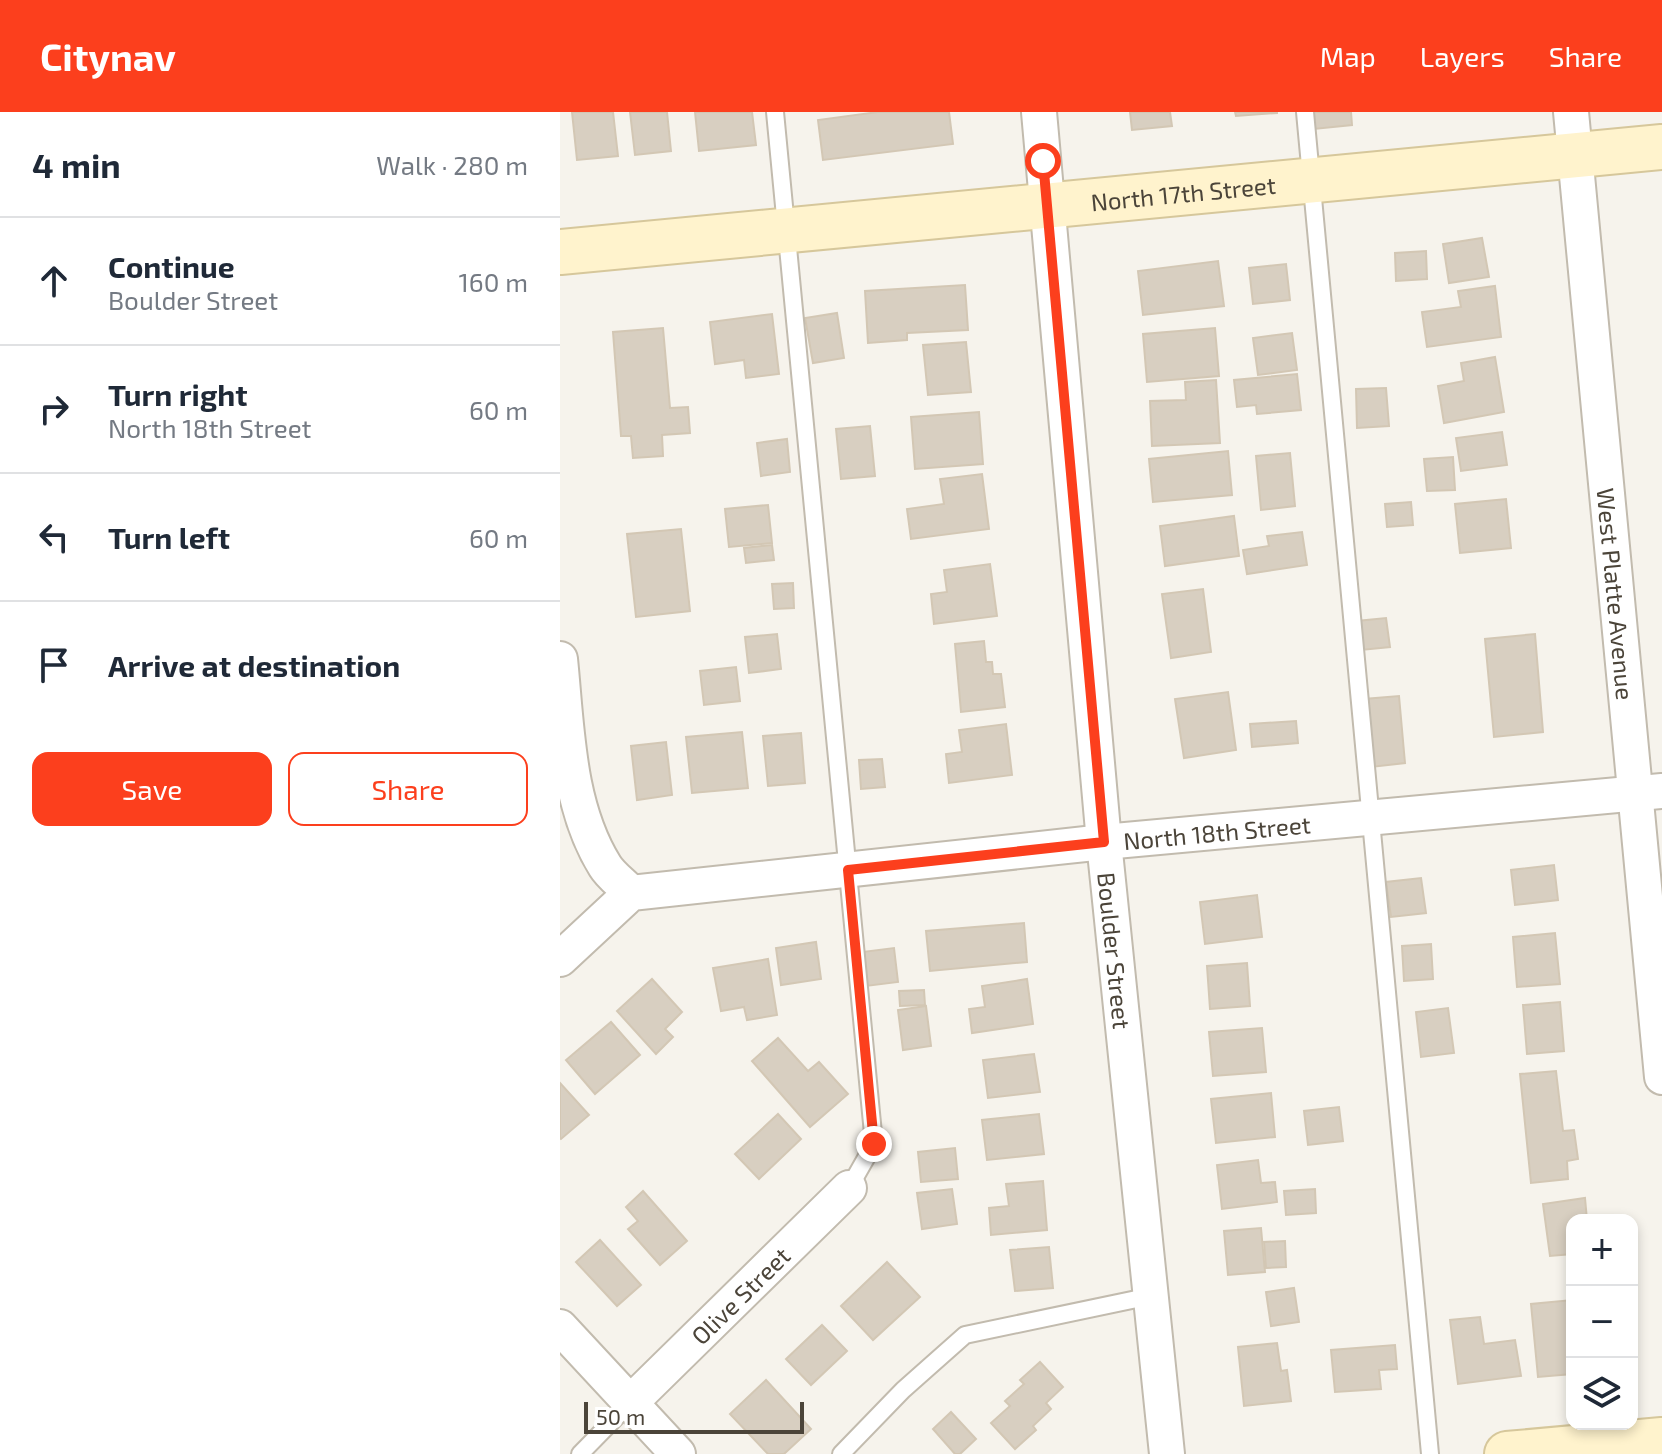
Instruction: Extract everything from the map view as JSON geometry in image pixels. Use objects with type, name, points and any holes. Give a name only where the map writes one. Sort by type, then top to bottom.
[{"type":"street","name":"Boulder Street","points":[[1039,112],[1104,842],[1167,1454]]},
{"type":"street","name":"West Platte Avenue","points":[[1571,112],[1649,792],[1662,1077]]},
{"type":"street","name":"North 17th Street","points":[[560,252],[1662,147]]},
{"type":"street","points":[[560,659],[570,764],[580,805],[606,868],[631,893],[560,959]]},
{"type":"street","name":"North 18th Street","points":[[631,893],[1104,842],[1649,792]]},
{"type":"street","name":"Olive Street","points":[[630,1403],[849,1188]]},
{"type":"street","points":[[560,1327],[678,1454]]},
{"type":"street","points":[[1507,1454],[1662,1440]]},
{"type":"lane","points":[[775,112],[874,1144],[849,1188]]},
{"type":"lane","points":[[1305,112],[1430,1454]]},
{"type":"lane","points":[[841,1454],[903,1390],[965,1335],[1151,1296]]},
{"type":"lane","points":[[580,1454],[630,1403]]},
{"type":"building","points":[[572,112],[613,112],[618,156],[577,160]]},
{"type":"building","points":[[630,112],[667,112],[671,151],[635,155]]},
{"type":"building","points":[[695,112],[752,112],[756,145],[699,151]]},
{"type":"building","points":[[878,112],[949,112],[953,144],[823,160],[818,120]]},
{"type":"building","points":[[1130,112],[1170,112],[1172,126],[1132,130]]},
{"type":"building","points":[[1235,112],[1277,112],[1277,113],[1236,116]]},
{"type":"building","points":[[1312,112],[1351,112],[1352,125],[1314,129]]},
{"type":"building","points":[[1482,238],[1489,277],[1449,283],[1443,244]]},
{"type":"building","points":[[1426,251],[1427,279],[1396,281],[1395,253]]},
{"type":"building","points":[[1218,261],[1224,306],[1143,315],[1138,271]]},
{"type":"building","points":[[1286,264],[1290,300],[1253,304],[1249,268]]},
{"type":"building","points":[[965,285],[968,330],[907,333],[907,340],[868,343],[865,291]]},
{"type":"building","points":[[1495,286],[1501,337],[1427,347],[1422,312],[1461,307],[1458,291]]},
{"type":"building","points":[[837,313],[844,358],[813,363],[805,318]]},
{"type":"building","points":[[772,314],[779,374],[746,378],[744,360],[715,364],[710,322]]},
{"type":"building","points":[[663,328],[670,408],[688,407],[690,433],[662,435],[663,456],[633,458],[631,436],[621,436],[613,332]]},
{"type":"building","points":[[1215,328],[1219,376],[1147,382],[1143,334]]},
{"type":"building","points":[[1292,333],[1297,370],[1258,375],[1253,338]]},
{"type":"building","points":[[966,342],[971,392],[928,395],[923,345]]},
{"type":"building","points":[[1495,357],[1504,412],[1444,423],[1438,386],[1464,381],[1461,363]]},
{"type":"building","points":[[1297,374],[1301,410],[1257,414],[1256,405],[1237,407],[1234,380]]},
{"type":"building","points":[[1216,380],[1220,443],[1152,446],[1150,401],[1186,400],[1185,382]]},
{"type":"building","points":[[1386,388],[1389,426],[1357,428],[1356,389]]},
{"type":"building","points":[[979,412],[983,464],[915,469],[911,417]]},
{"type":"building","points":[[870,426],[875,476],[841,479],[836,429]]},
{"type":"building","points":[[1502,432],[1507,465],[1461,471],[1456,438]]},
{"type":"building","points":[[787,439],[790,472],[761,476],[757,443]]},
{"type":"building","points":[[1228,451],[1232,495],[1153,502],[1149,459]]},
{"type":"building","points":[[1290,453],[1295,506],[1261,510],[1256,456]]},
{"type":"building","points":[[1453,457],[1455,490],[1427,491],[1424,459]]},
{"type":"building","points":[[982,474],[989,529],[911,539],[907,509],[944,504],[940,479]]},
{"type":"building","points":[[1506,499],[1511,548],[1460,553],[1455,504]]},
{"type":"building","points":[[1411,502],[1413,525],[1387,527],[1385,504]]},
{"type":"building","points":[[768,505],[772,543],[729,547],[725,509]]},
{"type":"building","points":[[1234,516],[1239,556],[1165,566],[1160,526]]},
{"type":"building","points":[[681,529],[690,611],[636,617],[627,534]]},
{"type":"building","points":[[1302,532],[1307,565],[1247,574],[1243,550],[1269,546],[1267,536]]},
{"type":"building","points":[[772,545],[774,560],[746,563],[744,548]]},
{"type":"building","points":[[990,564],[997,616],[934,624],[931,594],[947,592],[944,570]]},
{"type":"building","points":[[793,583],[794,608],[774,609],[772,584]]},
{"type":"building","points":[[1203,589],[1211,652],[1171,658],[1162,594]]},
{"type":"building","points":[[1386,618],[1390,647],[1361,650],[1357,621]]},
{"type":"building","points":[[777,634],[781,669],[749,673],[745,637]]},
{"type":"building","points":[[1535,634],[1543,732],[1494,737],[1485,639]]},
{"type":"building","points":[[984,641],[986,662],[992,662],[993,674],[1001,674],[1005,707],[961,712],[955,644]]},
{"type":"building","points":[[736,667],[740,701],[704,705],[700,671]]},
{"type":"building","points":[[1228,692],[1236,750],[1184,758],[1175,699]]},
{"type":"building","points":[[1399,696],[1405,763],[1371,767],[1364,699]]},
{"type":"building","points":[[1296,721],[1298,743],[1252,747],[1250,724]]},
{"type":"building","points":[[1006,724],[1012,775],[949,783],[946,754],[962,752],[959,730]]},
{"type":"building","points":[[742,732],[748,788],[692,793],[686,737]]},
{"type":"building","points":[[801,733],[805,783],[768,786],[763,736]]},
{"type":"building","points":[[666,742],[672,795],[637,800],[631,746]]},
{"type":"building","points":[[882,759],[885,787],[861,789],[859,760]]},
{"type":"building","points":[[1554,865],[1558,900],[1515,905],[1511,870]]},
{"type":"building","points":[[1421,878],[1426,913],[1391,917],[1386,882]]},
{"type":"building","points":[[1257,895],[1262,937],[1205,944],[1200,902]]},
{"type":"building","points":[[1024,923],[1027,962],[930,971],[926,931]]},
{"type":"building","points":[[1555,933],[1560,984],[1517,987],[1513,937]]},
{"type":"building","points":[[816,942],[821,979],[781,985],[776,948]]},
{"type":"building","points":[[1431,944],[1433,979],[1404,981],[1402,946]]},
{"type":"building","points":[[894,948],[898,982],[866,986],[862,952]]},
{"type":"building","points":[[768,959],[777,1015],[747,1020],[744,1007],[721,1011],[713,968]]},
{"type":"building","points":[[1247,963],[1250,1006],[1210,1009],[1207,966]]},
{"type":"building","points":[[652,979],[682,1012],[665,1029],[673,1037],[656,1054],[617,1011]]},
{"type":"building","points":[[1027,979],[1033,1024],[972,1033],[969,1009],[985,1007],[982,986]]},
{"type":"building","points":[[924,990],[925,1005],[900,1006],[899,991]]},
{"type":"building","points":[[1560,1002],[1564,1051],[1527,1054],[1523,1005]]},
{"type":"building","points":[[926,1006],[931,1046],[903,1050],[898,1010]]},
{"type":"building","points":[[1448,1008],[1454,1053],[1421,1057],[1416,1012]]},
{"type":"building","points":[[611,1022],[640,1055],[595,1094],[566,1060]]},
{"type":"building","points":[[1262,1028],[1266,1072],[1213,1076],[1209,1032]]},
{"type":"building","points":[[778,1038],[808,1071],[819,1062],[848,1094],[810,1127],[752,1061]]},
{"type":"building","points":[[1034,1054],[1040,1092],[988,1098],[983,1060]]},
{"type":"building","points":[[1556,1071],[1563,1131],[1574,1130],[1578,1159],[1567,1161],[1568,1179],[1531,1183],[1520,1074]]},
{"type":"building","points":[[560,1083],[589,1115],[561,1139],[560,1138]]},
{"type":"building","points":[[1271,1093],[1275,1137],[1216,1143],[1211,1099]]},
{"type":"building","points":[[1339,1107],[1343,1141],[1308,1145],[1304,1111]]},
{"type":"building","points":[[778,1114],[801,1139],[759,1179],[735,1154]]},
{"type":"building","points":[[1039,1114],[1044,1154],[987,1160],[982,1120]]},
{"type":"building","points":[[955,1148],[958,1179],[921,1182],[918,1152]]},
{"type":"building","points":[[1258,1160],[1261,1183],[1275,1182],[1277,1202],[1222,1209],[1217,1165]]},
{"type":"building","points":[[1043,1181],[1047,1230],[991,1235],[989,1208],[1009,1206],[1006,1184]]},
{"type":"building","points":[[952,1189],[957,1224],[922,1229],[917,1193]]},
{"type":"building","points":[[1315,1189],[1316,1213],[1286,1215],[1284,1191]]},
{"type":"building","points":[[643,1191],[687,1241],[660,1265],[628,1229],[638,1221],[626,1207]]},
{"type":"building","points":[[1585,1198],[1586,1214],[1566,1214],[1566,1255],[1550,1256],[1543,1204]]},
{"type":"building","points":[[1261,1228],[1265,1272],[1228,1275],[1224,1231]]},
{"type":"building","points":[[600,1240],[641,1285],[617,1306],[576,1262]]},
{"type":"building","points":[[1285,1241],[1286,1267],[1266,1268],[1264,1242]]},
{"type":"building","points":[[1049,1247],[1053,1288],[1015,1291],[1010,1250]]},
{"type":"building","points":[[887,1262],[920,1297],[873,1340],[841,1306]]},
{"type":"building","points":[[1294,1288],[1299,1322],[1271,1326],[1266,1292]]},
{"type":"building","points":[[1566,1301],[1566,1375],[1538,1377],[1531,1304]]},
{"type":"building","points":[[1480,1317],[1484,1344],[1515,1340],[1521,1376],[1458,1384],[1450,1320]]},
{"type":"building","points":[[822,1325],[847,1351],[811,1385],[786,1359]]},
{"type":"building","points":[[1277,1343],[1281,1371],[1287,1370],[1291,1401],[1244,1406],[1238,1347]]},
{"type":"building","points":[[1395,1345],[1397,1369],[1379,1370],[1381,1389],[1335,1392],[1331,1350]]},
{"type":"building","points":[[1040,1362],[1063,1387],[1046,1403],[1051,1409],[1033,1426],[1036,1430],[1015,1449],[991,1423],[1010,1406],[1005,1401],[1024,1384],[1020,1380]]},
{"type":"building","points":[[766,1380],[811,1429],[784,1454],[768,1454],[730,1414]]},
{"type":"building","points":[[951,1412],[976,1439],[960,1454],[955,1454],[933,1429]]},
{"type":"route","points":[[874,1144],[848,870],[1104,842],[1043,161]]}]
